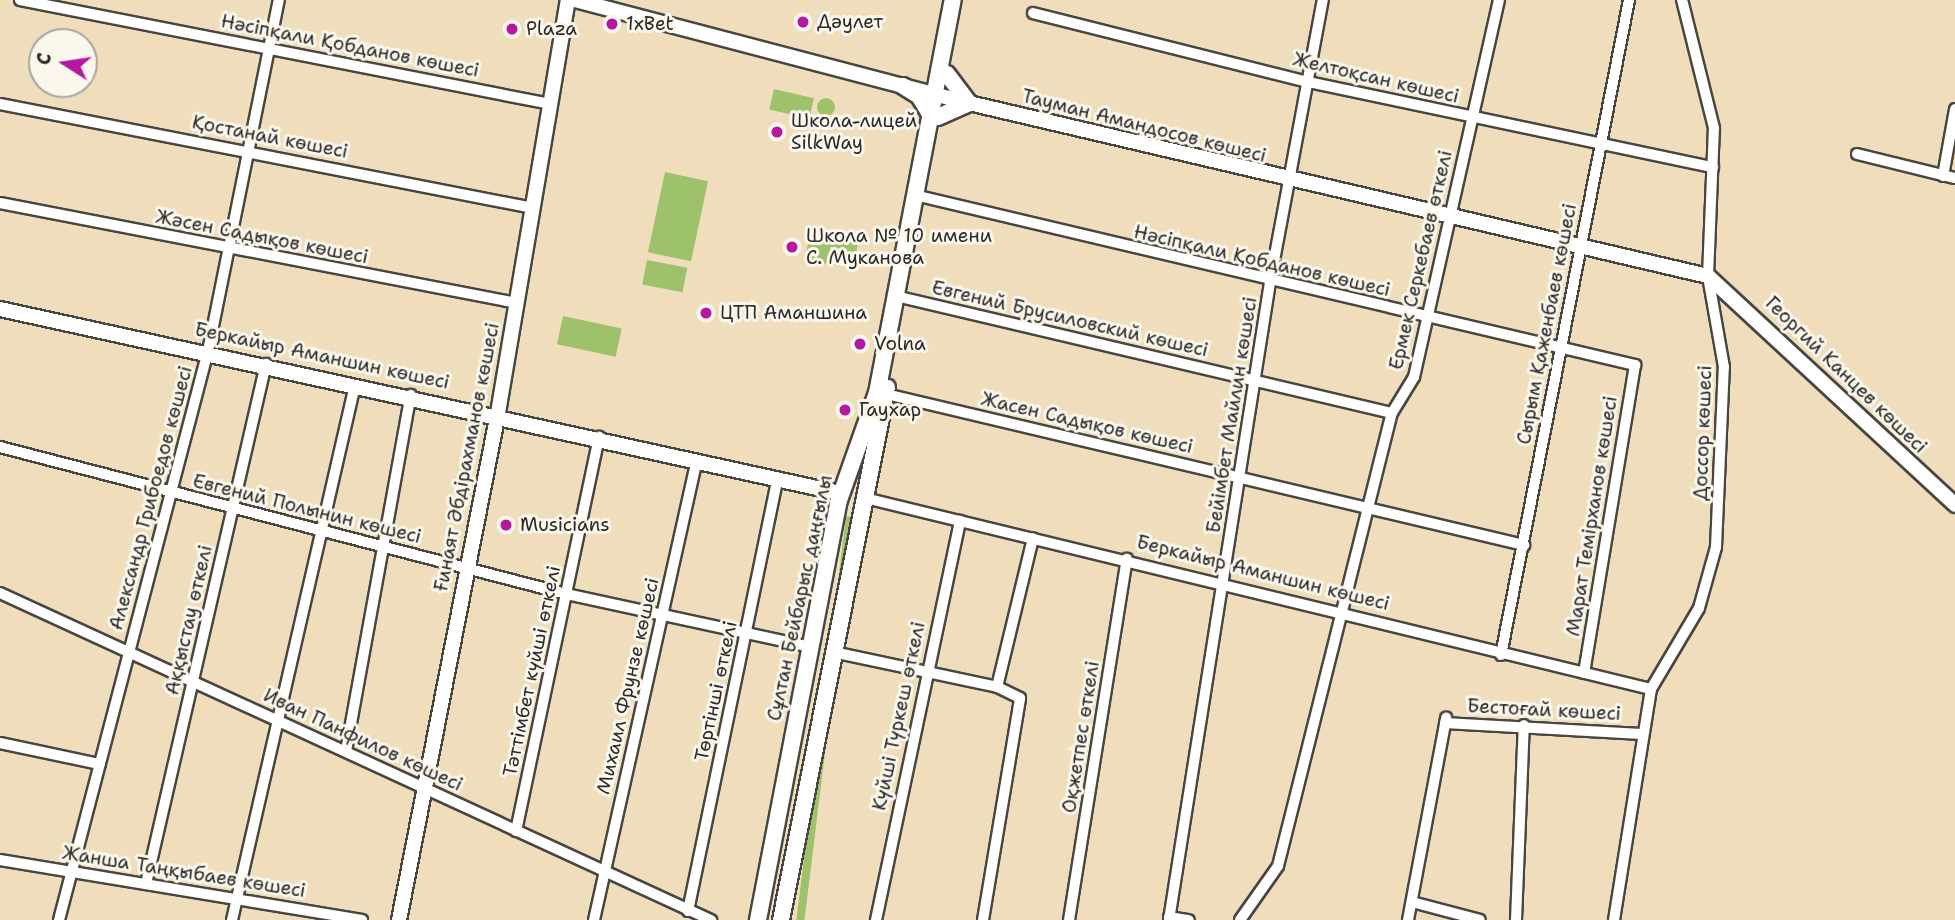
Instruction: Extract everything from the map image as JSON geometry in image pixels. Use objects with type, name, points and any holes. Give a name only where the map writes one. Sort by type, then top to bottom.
[{"type":"main road","name":"Сұлтан Бейбарыс даңғылы","points":[[758,920],[839,493],[877,393],[935,117],[953,0]]},
{"type":"main road","name":"Сұлтан Бейбарыс даңғылы","points":[[943,73],[961,0]]},
{"type":"main road","points":[[943,73],[969,103],[935,117],[919,96],[903,86],[922,85],[943,73]]},
{"type":"main road","name":"Сұлтан Бейбарыс даңғылы","points":[[781,920],[886,394],[923,197],[935,117]]},
{"type":"main road","points":[[848,471],[868,474]]},
{"type":"street","name":"Нәсіпқали Қобданов көшесі","points":[[20,0],[270,46],[550,104]]},
{"type":"street","name":"Александр Грибоедов көшесі","points":[[59,920],[208,351],[279,0]]},
{"type":"street","name":"Ғинаят Әбдірахманов көшесі","points":[[399,920],[465,567],[498,413],[568,0]]},
{"type":"street","name":"Тауман Амандосов көшесі","points":[[575,0],[969,103],[1288,180],[1708,276]]},
{"type":"street","name":"Бейімбет Майлин көшесі","points":[[1169,918],[1270,282],[1323,0]]},
{"type":"street","name":"Ермек Серкебаев өткелі","points":[[1240,920],[1278,866],[1392,413],[1414,377],[1499,0]]},
{"type":"street","name":"Сырым Қаженбаев көшесі","points":[[1502,654],[1558,347],[1581,247],[1629,0]]},
{"type":"street","name":"Доссор көшесі","points":[[1651,689],[1699,608],[1716,547],[1724,366],[1708,276],[1714,128],[1682,0]]},
{"type":"street","name":"Желтоқсан көшесі","points":[[1033,13],[1308,82],[1713,167]]},
{"type":"street","name":"Қостанай көшесі","points":[[0,104],[248,150],[533,208]]},
{"type":"street","points":[[1943,176],[1955,109]]},
{"type":"street","points":[[1857,154],[1955,178]]},
{"type":"street","name":"Нәсіпқали Қобданов көшесі","points":[[923,197],[1270,282],[1635,365]]},
{"type":"street","name":"Жәсен Садықов көшесі","points":[[0,203],[517,303]]},
{"type":"street","name":"Георгий Канцев көшесі","points":[[1708,276],[1955,505]]},
{"type":"street","name":"Евгений Брусиловский көшесі","points":[[904,298],[1392,413]]},
{"type":"street","name":"Беркайыр Аманшин көшесі","points":[[0,309],[498,413],[839,493]]},
{"type":"street","name":"Аққыстау өткелі","points":[[146,884],[266,365]]},
{"type":"street","name":"Марат Темірханов көшесі","points":[[1584,673],[1635,365]]},
{"type":"street","points":[[232,920],[355,384]]},
{"type":"street","name":"Жасен Садықов көшесі","points":[[886,394],[1239,477],[1371,505],[1524,545]]},
{"type":"street","points":[[346,751],[411,395]]},
{"type":"street","name":"Тәттімбет күйші өткелі","points":[[516,831],[599,437]]},
{"type":"street","name":"Евгений Полынин көшесі","points":[[0,447],[566,594],[811,647]]},
{"type":"street","name":"Михаил Фрунзе көшесі","points":[[594,920],[697,460]]},
{"type":"street","name":"Төртінші өткелі","points":[[688,911],[778,478]]},
{"type":"street","name":"Беркайыр Аманшин көшесі","points":[[865,498],[1127,559],[1651,689]]},
{"type":"street","name":"Күйші Түркеш өткелі","points":[[876,920],[924,672],[960,521]]},
{"type":"street","points":[[997,687],[1033,538]]},
{"type":"street","name":"Оқжетпес өткелі","points":[[1069,920],[1127,559]]},
{"type":"street","name":"Иван Панфилов көшесі","points":[[0,593],[711,920]]},
{"type":"street","points":[[833,652],[997,687],[1020,698],[983,920]]},
{"type":"street","points":[[1614,920],[1641,734],[1651,689]]},
{"type":"street","name":"Бестоғай көшесі","points":[[1412,902],[1445,720],[1641,734]]},
{"type":"street","points":[[1516,920],[1524,725]]},
{"type":"street","points":[[0,743],[100,764]]},
{"type":"street","name":"Жанша Таңқыбаев көшесі","points":[[0,860],[146,884],[236,895],[362,920]]},
{"type":"street","points":[[1408,920],[1412,902],[1480,920]]},
{"type":"street","points":[[1169,918],[1189,920]]},
{"type":"green space","points":[[774,89],[814,98],[809,119],[769,109]]},
{"type":"green space","points":[[826,98],[832,101],[835,107],[832,113],[826,116],[820,113],[817,107],[820,101]]},
{"type":"green space","points":[[665,172],[708,181],[691,261],[648,252]]},
{"type":"green space","points":[[810,233],[858,242],[853,269],[805,260]]},
{"type":"green space","points":[[647,260],[687,268],[682,292],[642,285]]},
{"type":"green space","points":[[563,316],[622,328],[616,357],[557,344]]},
{"type":"green space","points":[[846,516],[854,517],[804,920],[796,920]]},
{"type":"place","name":"Дәулет","points":[[803,22]]},
{"type":"place","name":"1xBet","points":[[612,24]]},
{"type":"place","name":"Plaza","points":[[512,29]]},
{"type":"place","name":"Школа-лицей SilkWay","points":[[777,132]]},
{"type":"place","name":"Школа № 10 имени С. Муканова","points":[[792,247]]},
{"type":"place","name":"ЦТП Аманшина","points":[[706,313]]},
{"type":"place","name":"Volna","points":[[860,344]]},
{"type":"place","name":"Гаухар","points":[[845,410]]},
{"type":"place","name":"Musicians","points":[[506,525]]}]
